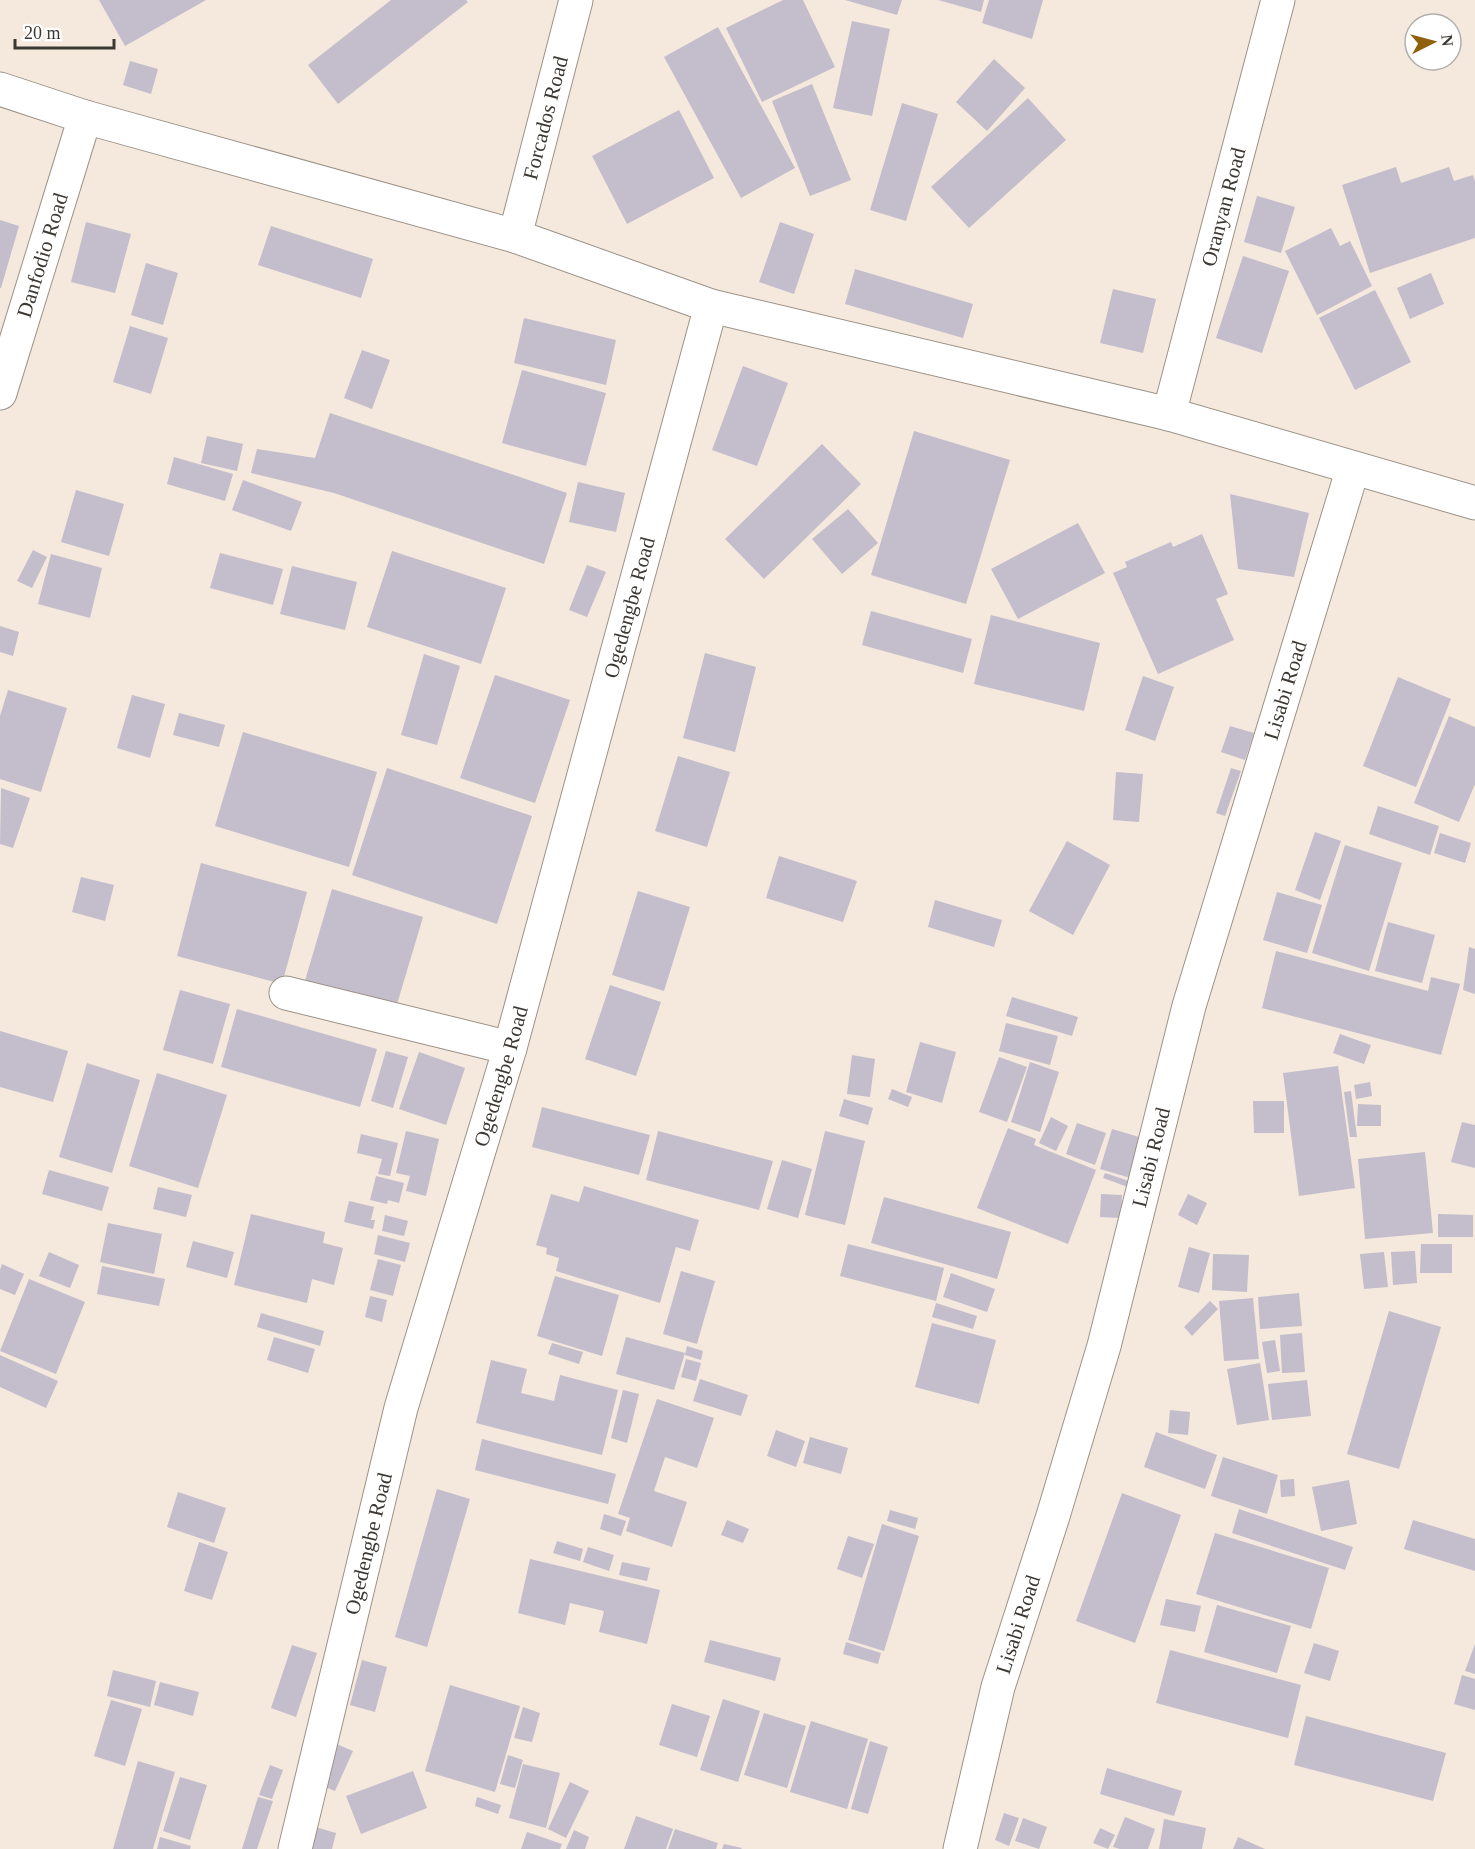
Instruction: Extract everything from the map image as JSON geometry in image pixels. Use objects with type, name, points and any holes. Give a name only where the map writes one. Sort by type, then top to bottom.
[{"type":"street","name":"Forcados Road","points":[[515,236],[576,0]]},
{"type":"street","name":"Oranyan Road","points":[[1169,414],[1278,0]]},
{"type":"street","points":[[0,89],[85,117],[515,236],[711,306],[1169,414],[1475,502]]},
{"type":"street","name":"Danfodio Road","points":[[0,393],[85,117]]},
{"type":"street","name":"Ogedengbe Road","points":[[295,1849],[401,1408],[510,1048],[711,306]]},
{"type":"street","name":"Lisabi Road","points":[[960,1849],[998,1687],[1104,1346],[1189,1006],[1353,468]]},
{"type":"street","points":[[286,993],[510,1048]]},
{"type":"building","points":[[99,0],[206,0],[125,46]]},
{"type":"building","points":[[391,0],[466,0],[468,2],[338,104],[308,65]]},
{"type":"building","points":[[783,0],[803,0],[835,67],[762,102],[726,28]]},
{"type":"building","points":[[845,0],[902,0],[897,15]]},
{"type":"building","points":[[938,0],[984,0],[981,12]]},
{"type":"building","points":[[989,0],[1043,0],[1032,39],[982,23]]},
{"type":"building","points":[[852,21],[890,29],[872,116],[833,108]]},
{"type":"building","points":[[718,27],[795,168],[741,198],[664,57]]},
{"type":"building","points":[[994,59],[1025,88],[987,131],[956,102]]},
{"type":"building","points":[[130,61],[158,69],[151,94],[123,85]]},
{"type":"building","points":[[812,84],[851,180],[810,196],[772,101]]},
{"type":"building","points":[[1028,98],[1066,140],[969,228],[931,187]]},
{"type":"building","points":[[902,103],[938,114],[906,221],[870,210]]},
{"type":"building","points":[[679,110],[714,178],[627,224],[592,156]]},
{"type":"building","points":[[1396,167],[1401,183],[1449,167],[1454,181],[1473,175],[1475,181],[1475,238],[1370,273],[1342,185]]},
{"type":"building","points":[[1257,196],[1295,207],[1281,253],[1244,242]]},
{"type":"building","points":[[0,220],[19,226],[1,288],[0,288]]},
{"type":"building","points":[[86,222],[131,234],[115,293],[71,282]]},
{"type":"building","points":[[780,222],[814,234],[794,294],[759,282]]},
{"type":"building","points":[[271,226],[373,259],[361,298],[258,265]]},
{"type":"building","points":[[1331,228],[1340,246],[1350,241],[1372,286],[1317,315],[1285,251]]},
{"type":"building","points":[[1243,256],[1289,271],[1262,353],[1216,338]]},
{"type":"building","points":[[146,263],[178,273],[163,325],[131,315]]},
{"type":"building","points":[[855,269],[973,304],[963,338],[845,304]]},
{"type":"building","points":[[1431,273],[1444,304],[1410,319],[1397,288]]},
{"type":"building","points":[[1113,289],[1156,299],[1143,353],[1100,343]]},
{"type":"building","points":[[1375,290],[1411,362],[1355,390],[1319,318]]},
{"type":"building","points":[[524,318],[616,340],[606,385],[514,363]]},
{"type":"building","points":[[130,326],[168,338],[151,394],[113,382]]},
{"type":"building","points":[[362,350],[390,360],[372,409],[344,398]]},
{"type":"building","points":[[743,366],[788,383],[757,466],[712,450]]},
{"type":"building","points":[[522,370],[606,393],[586,466],[502,443]]},
{"type":"building","points":[[330,413],[567,493],[544,564],[334,493],[251,473],[257,449],[315,458]]},
{"type":"building","points":[[914,431],[1010,460],[966,604],[871,575]]},
{"type":"building","points":[[207,436],[243,444],[237,471],[201,463]]},
{"type":"building","points":[[822,444],[861,484],[764,579],[725,539]]},
{"type":"building","points":[[174,457],[233,474],[225,501],[167,484]]},
{"type":"building","points":[[243,480],[302,502],[291,531],[232,510]]},
{"type":"building","points":[[578,482],[625,493],[616,532],[569,522]]},
{"type":"building","points":[[76,490],[124,504],[109,556],[61,542]]},
{"type":"building","points":[[1230,494],[1309,513],[1294,577],[1238,569]]},
{"type":"building","points":[[848,509],[878,543],[842,574],[812,539]]},
{"type":"building","points":[[1078,523],[1105,573],[1018,619],[991,569]]},
{"type":"building","points":[[1202,534],[1228,594],[1216,599],[1234,640],[1158,674],[1113,573],[1127,567],[1125,562],[1171,542],[1173,547]]},
{"type":"building","points":[[33,550],[47,557],[32,588],[17,581]]},
{"type":"building","points":[[392,551],[506,588],[481,664],[367,627]]},
{"type":"building","points":[[220,553],[283,569],[273,605],[210,588]]},
{"type":"building","points":[[51,554],[102,568],[90,618],[38,604]]},
{"type":"building","points":[[587,565],[606,572],[587,617],[569,610]]},
{"type":"building","points":[[292,566],[357,582],[345,630],[280,614]]},
{"type":"building","points":[[871,611],[972,639],[963,673],[862,645]]},
{"type":"building","points":[[991,615],[1100,643],[1084,711],[974,684]]},
{"type":"building","points":[[0,626],[19,632],[13,656],[0,652]]},
{"type":"building","points":[[705,653],[756,667],[735,752],[683,738]]},
{"type":"building","points":[[424,654],[460,666],[437,745],[401,735]]},
{"type":"building","points":[[495,675],[570,700],[535,803],[460,778]]},
{"type":"building","points":[[1143,676],[1174,687],[1155,741],[1125,730]]},
{"type":"building","points":[[1398,677],[1451,699],[1416,787],[1363,766]]},
{"type":"building","points":[[8,690],[67,708],[41,792],[0,779],[0,716]]},
{"type":"building","points":[[132,695],[165,704],[150,758],[117,748]]},
{"type":"building","points":[[179,713],[225,725],[219,747],[173,735]]},
{"type":"building","points":[[1449,716],[1475,727],[1475,784],[1459,822],[1414,803]]},
{"type":"building","points":[[1230,726],[1254,733],[1245,760],[1221,752]]},
{"type":"building","points":[[243,732],[377,772],[349,867],[215,826]]},
{"type":"building","points":[[678,756],[730,772],[707,847],[655,831]]},
{"type":"building","points":[[387,768],[532,816],[497,924],[352,875]]},
{"type":"building","points":[[1231,768],[1241,771],[1225,816],[1216,813]]},
{"type":"building","points":[[1116,772],[1143,774],[1139,822],[1113,820]]},
{"type":"building","points":[[1,788],[30,798],[13,848],[0,844]]},
{"type":"building","points":[[1378,806],[1439,826],[1430,855],[1369,834]]},
{"type":"building","points":[[1315,832],[1341,841],[1320,900],[1295,890]]},
{"type":"building","points":[[1440,833],[1471,843],[1465,863],[1434,853]]},
{"type":"building","points":[[1067,841],[1110,865],[1073,935],[1029,911]]},
{"type":"building","points":[[1345,845],[1402,863],[1369,971],[1312,953]]},
{"type":"building","points":[[779,856],[857,881],[843,922],[766,898]]},
{"type":"building","points":[[201,863],[307,892],[282,984],[177,956]]},
{"type":"building","points":[[81,877],[114,885],[105,921],[72,912]]},
{"type":"building","points":[[332,889],[423,917],[395,1011],[304,984]]},
{"type":"building","points":[[638,891],[690,907],[664,991],[612,975]]},
{"type":"building","points":[[1277,892],[1322,905],[1307,953],[1263,940]]},
{"type":"building","points":[[935,900],[1002,920],[994,947],[928,927]]},
{"type":"building","points":[[1388,922],[1435,935],[1422,983],[1375,971]]},
{"type":"building","points":[[1469,947],[1475,949],[1475,994],[1463,990]]},
{"type":"building","points":[[1276,951],[1428,991],[1431,977],[1460,984],[1441,1055],[1262,1008]]},
{"type":"building","points":[[610,985],[661,1002],[636,1076],[585,1059]]},
{"type":"building","points":[[180,990],[230,1004],[213,1064],[163,1050]]},
{"type":"building","points":[[1012,997],[1078,1017],[1072,1036],[1006,1016]]},
{"type":"building","points":[[237,1009],[377,1049],[360,1107],[221,1067]]},
{"type":"building","points":[[1006,1023],[1058,1036],[1050,1065],[999,1051]]},
{"type":"building","points":[[0,1031],[68,1051],[53,1102],[0,1087]]},
{"type":"building","points":[[1340,1034],[1371,1045],[1364,1064],[1333,1053]]},
{"type":"building","points":[[920,1042],[956,1052],[942,1103],[906,1092]]},
{"type":"building","points":[[386,1051],[408,1057],[393,1108],[371,1101]]},
{"type":"building","points":[[419,1052],[465,1068],[446,1125],[399,1109]]},
{"type":"building","points":[[852,1055],[875,1059],[870,1097],[847,1094]]},
{"type":"building","points":[[999,1057],[1027,1067],[1007,1122],[979,1112]]},
{"type":"building","points":[[1030,1062],[1059,1072],[1040,1132],[1011,1122]]},
{"type":"building","points":[[87,1063],[140,1080],[112,1173],[59,1157]]},
{"type":"building","points":[[1338,1066],[1355,1188],[1299,1196],[1283,1073]]},
{"type":"building","points":[[157,1073],[227,1095],[198,1188],[129,1166]]},
{"type":"building","points":[[1370,1082],[1372,1096],[1356,1099],[1354,1085]]},
{"type":"building","points":[[892,1089],[912,1097],[908,1107],[888,1099]]},
{"type":"building","points":[[1351,1091],[1357,1137],[1350,1137],[1344,1092]]},
{"type":"building","points":[[844,1099],[873,1108],[868,1125],[839,1116]]},
{"type":"building","points":[[1253,1101],[1284,1101],[1284,1133],[1254,1133]]},
{"type":"building","points":[[1358,1104],[1381,1105],[1381,1126],[1357,1126]]},
{"type":"building","points":[[542,1107],[650,1135],[639,1175],[532,1147]]},
{"type":"building","points":[[1051,1117],[1068,1126],[1056,1151],[1039,1143]]},
{"type":"building","points":[[1462,1122],[1475,1125],[1475,1168],[1451,1162]]},
{"type":"building","points":[[1077,1123],[1106,1133],[1095,1165],[1066,1154]]},
{"type":"building","points":[[1008,1128],[1036,1139],[1034,1145],[1096,1170],[1068,1244],[977,1208]]},
{"type":"building","points":[[1112,1129],[1146,1139],[1134,1179],[1100,1169]]},
{"type":"building","points":[[406,1131],[439,1139],[426,1196],[406,1191],[410,1176],[396,1173]]},
{"type":"building","points":[[658,1131],[773,1161],[759,1210],[646,1180]]},
{"type":"building","points":[[825,1131],[865,1141],[845,1225],[805,1215]]},
{"type":"building","points":[[361,1134],[398,1143],[390,1176],[378,1174],[382,1159],[357,1153]]},
{"type":"building","points":[[1425,1152],[1433,1233],[1365,1239],[1358,1159]]},
{"type":"building","points":[[782,1160],[812,1169],[798,1218],[767,1209]]},
{"type":"building","points":[[49,1170],[109,1187],[102,1211],[42,1194]]},
{"type":"building","points":[[1105,1173],[1129,1181],[1128,1187],[1103,1178]]},
{"type":"building","points":[[376,1176],[404,1183],[399,1203],[388,1200],[387,1204],[370,1200]]},
{"type":"building","points":[[584,1186],[699,1220],[690,1251],[676,1247],[660,1303],[556,1271],[559,1258],[546,1254],[547,1248],[536,1245],[551,1194],[579,1202]]},
{"type":"building","points":[[158,1187],[192,1195],[186,1217],[153,1209]]},
{"type":"building","points":[[1101,1194],[1122,1195],[1121,1218],[1100,1217]]},
{"type":"building","points":[[1188,1194],[1207,1203],[1197,1225],[1178,1215]]},
{"type":"building","points":[[884,1197],[1011,1232],[997,1279],[871,1243]]},
{"type":"building","points":[[349,1201],[374,1207],[371,1220],[375,1220],[373,1229],[344,1222]]},
{"type":"building","points":[[251,1214],[325,1232],[323,1243],[343,1248],[334,1285],[312,1279],[307,1303],[234,1285]]},
{"type":"building","points":[[1438,1214],[1473,1215],[1473,1237],[1438,1237]]},
{"type":"building","points":[[385,1215],[408,1221],[404,1236],[382,1231]]},
{"type":"building","points":[[108,1223],[162,1234],[154,1274],[100,1262]]},
{"type":"building","points":[[378,1235],[410,1243],[405,1262],[374,1254]]},
{"type":"building","points":[[193,1241],[234,1252],[227,1278],[186,1267]]},
{"type":"building","points":[[848,1244],[944,1268],[936,1301],[840,1276]]},
{"type":"building","points":[[1421,1244],[1452,1244],[1452,1273],[1420,1273]]},
{"type":"building","points":[[1189,1247],[1210,1253],[1199,1293],[1178,1287]]},
{"type":"building","points":[[1415,1251],[1417,1283],[1393,1285],[1391,1252]]},
{"type":"building","points":[[49,1252],[79,1265],[70,1288],[39,1276]]},
{"type":"building","points":[[1384,1252],[1388,1287],[1364,1289],[1360,1254]]},
{"type":"building","points":[[1213,1254],[1249,1255],[1247,1292],[1212,1290]]},
{"type":"building","points":[[378,1259],[401,1265],[393,1296],[370,1290]]},
{"type":"building","points":[[2,1264],[24,1274],[15,1295],[0,1289]]},
{"type":"building","points":[[102,1266],[165,1279],[159,1306],[97,1294]]},
{"type":"building","points":[[681,1271],[715,1281],[697,1344],[663,1334]]},
{"type":"building","points":[[951,1273],[995,1289],[987,1312],[943,1297]]},
{"type":"building","points":[[555,1276],[619,1295],[602,1356],[537,1336]]},
{"type":"building","points":[[29,1279],[85,1302],[56,1374],[0,1351]]},
{"type":"building","points":[[1299,1293],[1302,1326],[1260,1329],[1258,1297]]},
{"type":"building","points":[[370,1296],[387,1300],[382,1322],[365,1317]]},
{"type":"building","points":[[1253,1298],[1259,1359],[1224,1361],[1219,1301]]},
{"type":"building","points":[[1210,1301],[1218,1309],[1192,1336],[1184,1327]]},
{"type":"building","points":[[936,1303],[977,1316],[973,1329],[932,1317]]},
{"type":"building","points":[[1389,1311],[1441,1327],[1399,1469],[1347,1454]]},
{"type":"building","points":[[261,1313],[324,1331],[320,1346],[257,1327]]},
{"type":"building","points":[[932,1323],[996,1340],[979,1404],[915,1387]]},
{"type":"building","points":[[1302,1333],[1305,1372],[1282,1373],[1280,1335]]},
{"type":"building","points":[[274,1337],[315,1349],[308,1373],[267,1360]]},
{"type":"building","points":[[626,1337],[685,1353],[674,1390],[616,1374]]},
{"type":"building","points":[[1275,1340],[1280,1371],[1267,1373],[1262,1342]]},
{"type":"building","points":[[552,1343],[583,1352],[579,1364],[548,1354]]},
{"type":"building","points":[[687,1346],[703,1351],[701,1360],[685,1355]]},
{"type":"building","points":[[0,1355],[58,1381],[46,1408],[0,1387]]},
{"type":"building","points":[[686,1359],[701,1363],[696,1381],[681,1377]]},
{"type":"building","points":[[491,1360],[527,1369],[521,1393],[554,1401],[560,1375],[618,1390],[602,1455],[476,1423]]},
{"type":"building","points":[[1260,1363],[1269,1420],[1237,1425],[1227,1369]]},
{"type":"building","points":[[700,1379],[748,1395],[741,1416],[693,1401]]},
{"type":"building","points":[[1307,1380],[1311,1416],[1272,1420],[1268,1384]]},
{"type":"building","points":[[623,1390],[639,1394],[627,1443],[611,1438]]},
{"type":"building","points":[[657,1399],[714,1418],[697,1468],[665,1457],[654,1491],[687,1502],[672,1547],[626,1531],[630,1518],[618,1514]]},
{"type":"building","points":[[1170,1410],[1190,1412],[1188,1435],[1168,1433]]},
{"type":"building","points":[[776,1430],[805,1441],[796,1467],[767,1456]]},
{"type":"building","points":[[1156,1432],[1217,1455],[1205,1489],[1144,1467]]},
{"type":"building","points":[[810,1437],[848,1448],[841,1474],[803,1463]]},
{"type":"building","points":[[482,1439],[616,1474],[608,1504],[475,1470]]},
{"type":"building","points":[[1223,1457],[1278,1475],[1267,1514],[1211,1496]]},
{"type":"building","points":[[1294,1479],[1295,1496],[1281,1497],[1280,1480]]},
{"type":"building","points":[[1349,1480],[1357,1524],[1321,1531],[1312,1487]]},
{"type":"building","points":[[437,1489],[470,1499],[427,1647],[395,1637]]},
{"type":"building","points":[[178,1492],[226,1508],[214,1543],[167,1527]]},
{"type":"building","points":[[1122,1493],[1181,1515],[1135,1643],[1076,1621]]},
{"type":"building","points":[[1239,1509],[1353,1547],[1345,1570],[1232,1533]]},
{"type":"building","points":[[890,1510],[918,1518],[915,1529],[887,1521]]},
{"type":"building","points":[[604,1514],[626,1521],[621,1536],[600,1529]]},
{"type":"building","points":[[727,1520],[749,1529],[743,1543],[721,1535]]},
{"type":"building","points":[[1413,1520],[1475,1539],[1475,1571],[1404,1549]]},
{"type":"building","points":[[882,1524],[919,1536],[884,1651],[848,1640]]},
{"type":"building","points":[[1215,1533],[1329,1568],[1311,1629],[1196,1594]]},
{"type":"building","points":[[848,1536],[874,1544],[862,1578],[837,1569]]},
{"type":"building","points":[[557,1541],[583,1549],[580,1561],[553,1553]]},
{"type":"building","points":[[199,1542],[228,1552],[212,1600],[184,1591]]},
{"type":"building","points":[[588,1547],[614,1555],[609,1571],[583,1562]]},
{"type":"building","points":[[530,1559],[660,1590],[647,1644],[599,1632],[604,1611],[570,1603],[565,1625],[518,1613]]},
{"type":"building","points":[[622,1562],[650,1568],[647,1581],[619,1575]]},
{"type":"building","points":[[1166,1599],[1201,1606],[1195,1632],[1160,1625]]},
{"type":"building","points":[[1217,1605],[1291,1626],[1277,1673],[1204,1652]]},
{"type":"building","points":[[710,1640],[781,1658],[775,1681],[704,1662]]},
{"type":"building","points":[[846,1642],[881,1653],[878,1664],[843,1654]]},
{"type":"building","points":[[1314,1643],[1339,1651],[1330,1681],[1304,1673]]},
{"type":"building","points":[[1475,1644],[1475,1674],[1465,1671]]},
{"type":"building","points":[[292,1645],[317,1653],[296,1717],[271,1708]]},
{"type":"building","points":[[1170,1650],[1301,1685],[1288,1738],[1156,1703]]},
{"type":"building","points":[[362,1660],[387,1667],[375,1712],[350,1705]]},
{"type":"building","points":[[113,1670],[156,1681],[150,1707],[107,1696]]},
{"type":"building","points":[[1462,1675],[1475,1679],[1475,1710],[1454,1704]]},
{"type":"building","points":[[160,1682],[199,1692],[193,1716],[154,1705]]},
{"type":"building","points":[[450,1685],[520,1706],[495,1792],[425,1771]]},
{"type":"building","points":[[723,1699],[760,1711],[738,1782],[700,1770]]},
{"type":"building","points":[[111,1700],[142,1709],[125,1766],[94,1756]]},
{"type":"building","points":[[672,1704],[710,1716],[697,1757],[659,1745]]},
{"type":"building","points":[[523,1707],[540,1713],[532,1742],[514,1738]]},
{"type":"building","points":[[764,1713],[806,1726],[787,1788],[744,1775]]},
{"type":"building","points":[[1306,1716],[1446,1753],[1433,1801],[1294,1765]]},
{"type":"building","points":[[811,1721],[868,1739],[847,1809],[790,1792]]},
{"type":"building","points":[[870,1741],[888,1747],[868,1814],[851,1809]]},
{"type":"building","points":[[332,1742],[353,1751],[335,1791],[315,1783]]},
{"type":"building","points":[[508,1755],[523,1760],[515,1788],[500,1784]]},
{"type":"building","points":[[138,1761],[175,1772],[153,1849],[113,1849]]},
{"type":"building","points":[[523,1764],[560,1773],[546,1828],[509,1818]]},
{"type":"building","points":[[270,1765],[283,1770],[272,1799],[259,1795]]},
{"type":"building","points":[[1107,1768],[1182,1791],[1174,1816],[1100,1794]]},
{"type":"building","points":[[413,1771],[427,1808],[361,1834],[346,1796]]},
{"type":"building","points":[[180,1777],[207,1785],[190,1840],[163,1831]]},
{"type":"building","points":[[570,1782],[589,1791],[566,1838],[548,1829]]},
{"type":"building","points":[[258,1797],[273,1801],[257,1849],[242,1849]]},
{"type":"building","points":[[477,1797],[501,1805],[498,1814],[475,1806]]},
{"type":"building","points":[[1004,1813],[1019,1818],[1009,1846],[995,1840]]},
{"type":"building","points":[[636,1816],[673,1829],[666,1849],[624,1849]]},
{"type":"building","points":[[1125,1817],[1155,1829],[1148,1849],[1113,1847]]},
{"type":"building","points":[[1023,1818],[1047,1827],[1039,1849],[1015,1841]]},
{"type":"building","points":[[1164,1819],[1206,1828],[1202,1849],[1159,1849]]},
{"type":"building","points":[[312,1826],[336,1833],[332,1849],[306,1849]]},
{"type":"building","points":[[1100,1828],[1115,1835],[1108,1849],[1093,1843]]},
{"type":"building","points":[[675,1829],[718,1843],[716,1849],[668,1849]]},
{"type":"building","points":[[574,1830],[589,1837],[585,1849],[566,1849]]},
{"type":"building","points":[[527,1832],[562,1844],[560,1849],[521,1849]]},
{"type":"building","points":[[160,1837],[191,1846],[190,1849],[157,1849]]},
{"type":"building","points":[[1238,1837],[1265,1849],[1233,1849]]},
{"type":"building","points":[[724,1844],[742,1848],[722,1849]]}]
